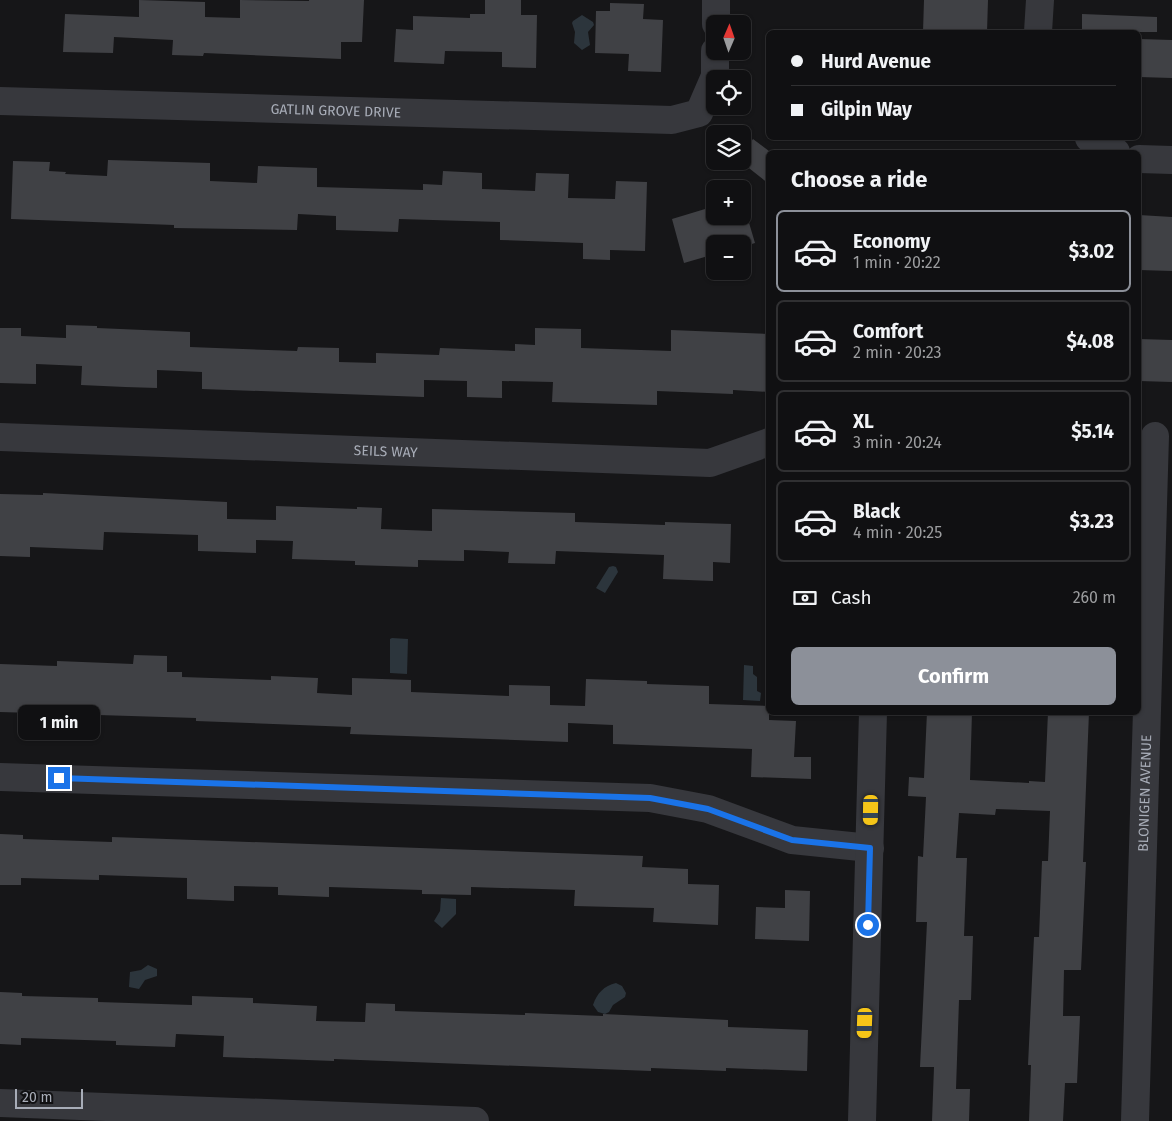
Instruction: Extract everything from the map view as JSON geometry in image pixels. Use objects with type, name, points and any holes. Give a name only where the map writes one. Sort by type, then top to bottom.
[{"type":"street","points":[[716,0],[716,15]]},
{"type":"street","points":[[1038,30],[1040,0]]},
{"type":"street","name":"GATLIN GROVE DRIVE","points":[[0,101],[672,120],[699,113],[715,76],[716,60]]},
{"type":"street","points":[[1091,140],[1111,150]]},
{"type":"street","points":[[1141,159],[1172,160]]},
{"type":"street","name":"BLONIGEN AVENUE","points":[[1136,1121],[1155,436]]},
{"type":"street","name":"SEILS WAY","points":[[0,437],[710,463],[766,443]]},
{"type":"street","points":[[862,1121],[873,715]]},
{"type":"street","points":[[0,776],[650,798],[708,809],[792,840],[870,848]]},
{"type":"street","points":[[0,1103],[475,1121]]},
{"type":"shaded area","points":[[582,15],[593,22],[594,25],[588,32],[590,45],[582,50],[574,43],[575,32],[572,23]]},
{"type":"shaded area","points":[[609,567],[616,567],[618,572],[605,593],[596,588]]},
{"type":"shaded area","points":[[390,639],[408,639],[407,674],[390,673]]},
{"type":"shaded area","points":[[744,665],[753,666],[753,674],[757,677],[757,691],[761,693],[760,701],[743,700]]},
{"type":"shaded area","points":[[441,898],[456,899],[456,914],[442,928],[434,921],[440,911]]},
{"type":"shaded area","points":[[148,965],[157,969],[157,976],[145,980],[139,989],[129,987],[130,972],[141,970]]},
{"type":"shaded area","points":[[616,983],[622,986],[626,993],[625,997],[613,1005],[609,1012],[605,1014],[598,1012],[593,1005],[597,997],[605,988]]},
{"type":"building","points":[[139,0],[205,2],[205,17],[240,18],[240,0],[364,0],[362,42],[341,42],[341,59],[204,53],[203,56],[172,55],[173,40],[114,37],[113,53],[63,52],[65,14],[139,17]]},
{"type":"building","points":[[485,0],[521,0],[521,15],[537,15],[536,68],[502,67],[502,52],[445,51],[444,64],[394,62],[396,29],[413,30],[413,16],[470,18],[470,14],[485,14]]},
{"type":"building","points":[[924,0],[988,0],[987,30],[923,30]]},
{"type":"building","points":[[610,3],[644,4],[643,19],[663,20],[661,72],[628,71],[629,54],[595,53],[596,11],[610,11]]},
{"type":"building","points":[[1082,14],[1157,17],[1157,32],[1141,32],[1141,30],[1082,30]]},
{"type":"building","points":[[1141,39],[1172,40],[1172,78],[1141,77]]},
{"type":"building","points":[[753,139],[768,150],[766,150],[766,182],[751,170],[751,142]]},
{"type":"building","points":[[108,160],[210,163],[210,181],[257,183],[258,166],[317,168],[317,187],[423,190],[423,184],[442,185],[443,171],[482,173],[482,189],[535,191],[536,173],[569,174],[568,198],[615,199],[616,181],[647,182],[645,251],[610,250],[610,260],[583,259],[583,243],[500,240],[500,222],[399,219],[398,232],[336,230],[336,216],[298,214],[297,230],[174,228],[174,225],[11,219],[13,161],[50,162],[49,171],[66,172],[65,174],[107,176]]},
{"type":"building","points":[[706,209],[706,225],[750,225],[755,243],[751,244],[751,235],[706,235],[706,257],[684,263],[672,219]]},
{"type":"building","points":[[1141,215],[1172,217],[1172,271],[1141,270]]},
{"type":"building","points":[[66,325],[190,332],[190,347],[297,351],[298,347],[339,348],[339,362],[376,363],[376,353],[439,355],[440,348],[515,351],[515,344],[535,345],[535,328],[581,329],[581,348],[671,351],[671,330],[766,334],[766,392],[733,390],[733,394],[657,391],[657,405],[552,402],[553,382],[502,381],[502,398],[467,397],[467,381],[424,380],[424,397],[202,389],[202,372],[157,370],[157,388],[125,387],[81,385],[82,366],[36,364],[36,384],[0,383],[0,328],[21,328],[21,336],[66,338]]},
{"type":"building","points":[[1141,339],[1172,340],[1172,382],[1141,381]]},
{"type":"building","points":[[43,493],[227,502],[227,519],[276,520],[276,506],[382,508],[381,529],[432,531],[432,509],[575,513],[575,522],[665,525],[665,522],[731,524],[730,563],[713,562],[713,581],[663,579],[664,555],[556,551],[555,564],[508,563],[509,552],[464,550],[464,561],[418,560],[418,567],[355,565],[355,561],[292,559],[293,541],[256,540],[256,553],[198,551],[198,535],[104,532],[103,550],[30,547],[30,557],[0,556],[0,494],[43,495]]},
{"type":"building","points":[[134,655],[167,656],[167,672],[182,672],[182,677],[271,680],[271,676],[318,678],[317,693],[352,695],[352,678],[411,680],[411,692],[509,696],[509,685],[550,686],[550,705],[585,706],[586,679],[647,681],[647,684],[709,686],[709,704],[766,706],[766,715],[769,715],[769,720],[796,721],[794,757],[811,757],[811,779],[751,777],[752,749],[613,744],[613,725],[568,723],[568,742],[350,734],[351,727],[196,721],[196,718],[0,712],[0,664],[57,666],[57,661],[133,664]]},
{"type":"building","points":[[927,715],[972,715],[970,780],[1029,783],[1029,781],[1045,782],[1048,715],[1089,715],[1083,862],[1086,862],[1081,970],[1064,970],[1063,1016],[1080,1016],[1077,1083],[1065,1083],[1063,1121],[1029,1121],[1031,1065],[1028,1065],[1034,937],[1039,937],[1042,861],[1048,861],[1050,811],[996,809],[995,815],[959,813],[956,858],[967,858],[964,936],[973,936],[971,1000],[959,1000],[956,1089],[970,1089],[969,1121],[932,1121],[934,1067],[920,1067],[927,922],[916,922],[918,856],[923,857],[926,797],[908,796],[909,777],[924,778]]},
{"type":"building","points":[[0,834],[23,835],[23,839],[112,842],[112,837],[643,856],[642,867],[688,869],[688,884],[719,885],[718,925],[653,922],[654,908],[574,906],[575,890],[471,887],[471,895],[422,894],[422,890],[329,887],[329,897],[278,895],[278,887],[234,886],[234,901],[187,899],[187,878],[99,875],[99,880],[21,878],[21,885],[0,885]]},
{"type":"building","points":[[785,890],[810,891],[809,941],[755,939],[756,907],[785,908]]},
{"type":"building","points":[[0,992],[22,993],[22,996],[98,998],[98,1002],[192,1005],[192,996],[253,998],[253,1003],[317,1006],[316,1021],[365,1022],[366,1003],[395,1004],[395,1011],[525,1015],[525,1013],[603,1016],[603,1014],[728,1020],[728,1027],[808,1030],[807,1071],[726,1068],[726,1071],[651,1068],[651,1071],[334,1059],[334,1061],[223,1057],[224,1036],[176,1034],[175,1047],[116,1045],[116,1041],[21,1038],[21,1045],[0,1044]]},
{"type":"route","points":[[59,778],[650,798],[708,809],[792,840],[870,848],[868,925]]}]
